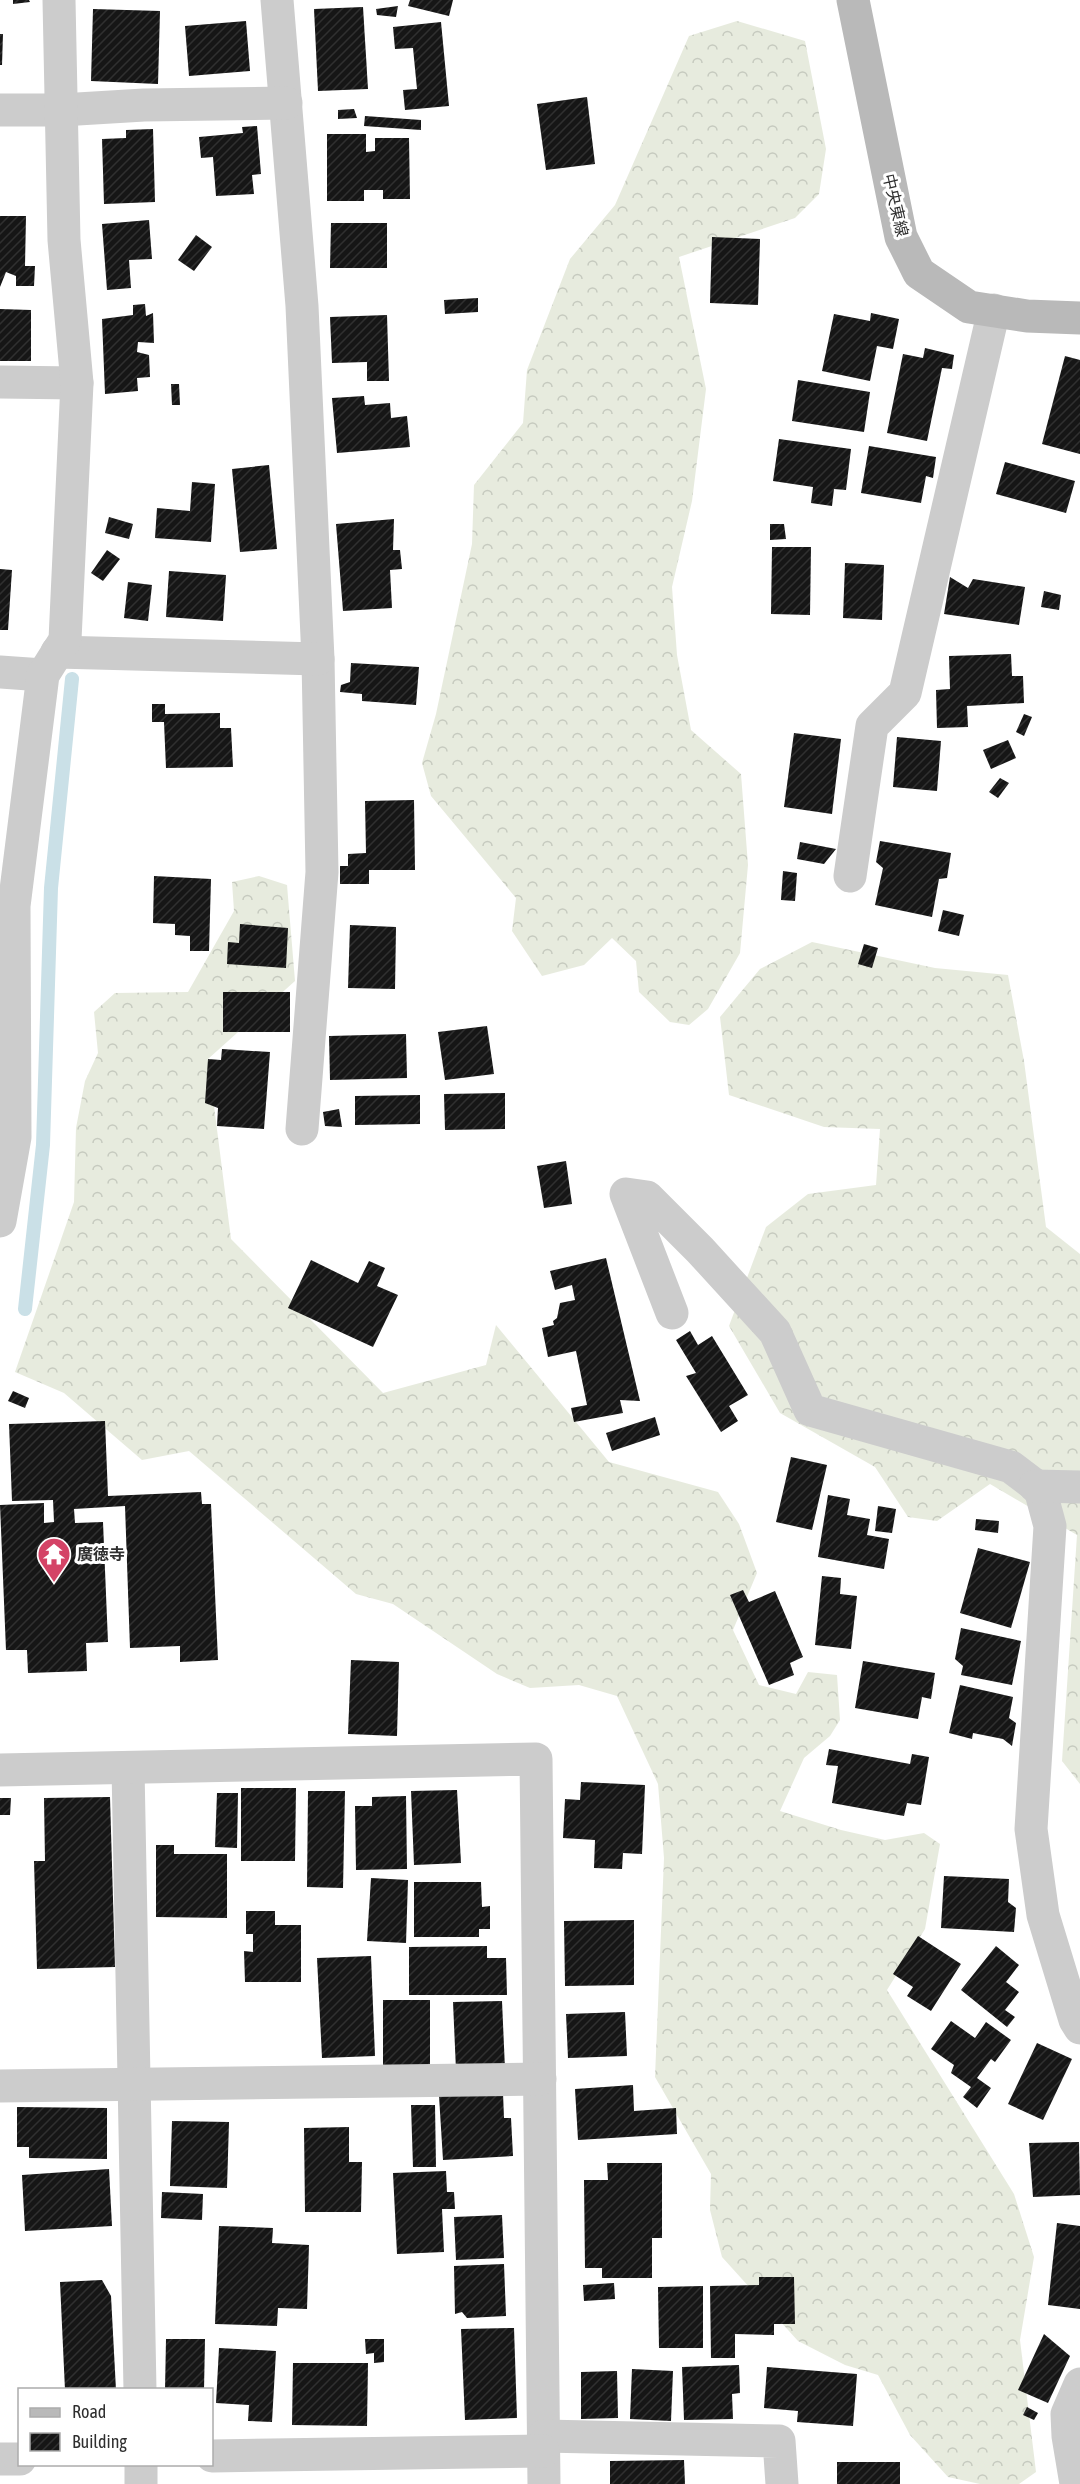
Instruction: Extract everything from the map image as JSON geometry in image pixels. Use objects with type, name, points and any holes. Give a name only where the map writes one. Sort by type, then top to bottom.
[{"type":"main road","name":"中央東線","points":[[853,0],[901,237],[919,273],[969,307],[1027,316],[1080,318]]},
{"type":"street","points":[[0,1221],[15,1137],[14,906],[50,663],[65,640],[77,383],[64,240],[59,0]]},
{"type":"street","points":[[277,0],[302,306],[318,659],[322,872],[302,1129]]},
{"type":"street","points":[[0,110],[286,103]]},
{"type":"street","points":[[850,876],[872,726],[905,693],[993,310]]},
{"type":"street","points":[[0,382],[77,383]]},
{"type":"street","points":[[0,672],[50,663],[318,659]]},
{"type":"street","points":[[672,1313],[626,1194],[646,1197],[700,1250],[775,1332],[810,1410],[1011,1467],[1040,1489],[1050,1526],[1031,1829],[1043,1916],[1080,2028]]},
{"type":"street","points":[[1035,1486],[1080,1487]]},
{"type":"street","points":[[0,1770],[536,1759],[544,2484]]},
{"type":"street","points":[[128,1768],[140,2388]]},
{"type":"street","points":[[0,2086],[540,2079]]},
{"type":"street","points":[[1076,2484],[1068,2436],[1067,2414],[1080,2384]]},
{"type":"street","points":[[213,2456],[544,2443],[779,2441],[782,2484]]},
{"type":"street","points":[[0,2459],[18,2459]]},
{"type":"street","points":[[141,2466],[141,2484]]},
{"type":"green space","points":[[737,21],[805,41],[826,149],[819,194],[795,218],[679,257],[706,389],[692,501],[672,587],[677,655],[691,730],[741,774],[748,865],[740,953],[708,1009],[689,1025],[670,1022],[639,992],[636,961],[612,938],[584,965],[542,976],[512,931],[516,898],[431,796],[422,763],[436,714],[472,544],[474,485],[523,423],[527,370],[570,259],[615,205],[689,36]]},
{"type":"green space","points":[[259,876],[287,885],[295,981],[208,1059],[231,1239],[383,1393],[486,1365],[496,1325],[609,1462],[718,1492],[739,1524],[757,1573],[733,1630],[759,1685],[796,1694],[808,1672],[837,1675],[840,1720],[830,1736],[804,1758],[780,1811],[841,1830],[885,1840],[924,1833],[940,1844],[925,1929],[887,1990],[1014,2194],[1034,2257],[1020,2340],[1036,2472],[1019,2484],[980,2484],[948,2477],[910,2435],[878,2375],[845,2365],[798,2341],[722,2257],[710,2210],[711,2174],[655,2077],[664,1858],[658,1784],[617,1696],[579,1685],[530,1688],[497,1674],[393,1604],[356,1594],[189,1451],[142,1460],[64,1393],[15,1372],[74,1202],[76,1128],[85,1081],[98,1053],[94,1012],[115,993],[188,992],[234,911],[232,882]]},
{"type":"green space","points":[[812,942],[935,968],[1008,975],[1024,1061],[1046,1227],[1080,1254],[1080,1784],[1062,1761],[1077,1535],[990,1484],[937,1521],[908,1517],[875,1467],[780,1413],[729,1326],[766,1227],[808,1194],[876,1185],[880,1129],[824,1127],[729,1095],[720,1017],[760,969]]},
{"type":"building","points":[[13,0],[29,0],[30,2],[13,4]]},
{"type":"building","points":[[410,0],[453,0],[449,16],[408,6]]},
{"type":"building","points":[[398,6],[396,17],[377,15],[376,9]]},
{"type":"building","points":[[363,7],[368,89],[318,91],[314,9]]},
{"type":"building","points":[[93,9],[160,11],[158,84],[91,81]]},
{"type":"building","points":[[246,21],[250,71],[189,76],[185,26]]},
{"type":"building","points":[[441,22],[449,106],[405,110],[403,90],[417,89],[413,48],[395,49],[393,27]]},
{"type":"building","points":[[0,34],[3,34],[2,65],[0,65]]},
{"type":"building","points":[[587,97],[595,164],[546,170],[537,104]]},
{"type":"building","points":[[354,109],[357,118],[338,119],[338,110]]},
{"type":"building","points":[[365,116],[421,120],[421,130],[364,126]]},
{"type":"building","points":[[257,126],[261,174],[252,175],[254,194],[216,196],[213,157],[201,158],[199,137],[243,133],[242,127]]},
{"type":"building","points":[[153,129],[155,202],[104,204],[102,139],[126,138],[126,130]]},
{"type":"building","points":[[327,134],[366,134],[366,152],[375,151],[375,138],[409,138],[410,199],[383,199],[383,190],[364,190],[364,201],[327,201]]},
{"type":"building","points":[[0,216],[26,216],[25,266],[35,266],[34,286],[16,286],[16,276],[6,272],[0,287]]},
{"type":"building","points":[[149,220],[152,259],[129,260],[131,288],[107,290],[102,224]]},
{"type":"building","points":[[331,223],[387,223],[387,268],[330,268]]},
{"type":"building","points":[[196,235],[212,247],[194,271],[178,260]]},
{"type":"building","points":[[712,237],[760,239],[758,305],[710,303]]},
{"type":"building","points":[[478,298],[478,312],[445,314],[444,300]]},
{"type":"building","points":[[145,304],[146,316],[153,313],[154,343],[138,342],[137,352],[149,355],[150,377],[137,378],[138,391],[105,394],[102,319],[133,315],[133,305]]},
{"type":"building","points":[[0,309],[31,310],[31,361],[0,361]]},
{"type":"building","points":[[871,313],[899,319],[893,349],[877,346],[870,381],[822,371],[834,314],[870,321]]},
{"type":"building","points":[[387,315],[389,381],[367,381],[367,362],[332,363],[330,317]]},
{"type":"building","points":[[925,348],[954,355],[952,369],[942,368],[927,441],[887,433],[903,354],[923,358]]},
{"type":"building","points":[[1065,356],[1080,360],[1080,454],[1042,444]]},
{"type":"building","points":[[798,380],[870,392],[864,432],[792,421]]},
{"type":"building","points":[[171,384],[179,384],[180,405],[172,405]]},
{"type":"building","points":[[364,396],[365,405],[390,403],[391,418],[407,416],[410,447],[337,453],[332,398]]},
{"type":"building","points":[[779,439],[851,449],[846,490],[834,489],[832,506],[811,503],[813,487],[773,481]]},
{"type":"building","points":[[869,446],[936,457],[933,478],[926,476],[921,503],[861,493]]},
{"type":"building","points":[[1005,462],[1075,481],[1066,513],[996,494]]},
{"type":"building","points":[[269,465],[277,549],[240,552],[232,469]]},
{"type":"building","points":[[192,482],[215,484],[211,542],[155,538],[157,508],[190,511]]},
{"type":"building","points":[[109,517],[133,524],[129,539],[105,533]]},
{"type":"building","points":[[394,519],[393,550],[400,550],[402,569],[390,570],[392,608],[343,611],[336,524]]},
{"type":"building","points":[[770,524],[784,524],[786,539],[770,540]]},
{"type":"building","points":[[772,547],[811,547],[810,615],[771,614]]},
{"type":"building","points":[[107,550],[120,559],[103,581],[91,573]]},
{"type":"building","points":[[845,563],[884,565],[882,620],[843,618]]},
{"type":"building","points":[[0,569],[12,570],[8,630],[0,630]]},
{"type":"building","points":[[169,571],[226,575],[223,621],[166,617]]},
{"type":"building","points":[[950,577],[968,588],[973,579],[1025,587],[1019,625],[944,614]]},
{"type":"building","points":[[128,582],[152,585],[148,621],[124,618]]},
{"type":"building","points":[[1044,591],[1061,595],[1059,610],[1041,607]]},
{"type":"building","points":[[1011,654],[1012,676],[1023,676],[1024,703],[967,706],[968,727],[937,728],[936,690],[950,689],[949,656]]},
{"type":"building","points":[[351,663],[419,667],[416,705],[362,701],[362,694],[340,692],[341,685],[350,682]]},
{"type":"building","points":[[152,704],[165,704],[165,714],[220,713],[220,728],[231,728],[233,767],[166,768],[164,722],[152,722]]},
{"type":"building","points":[[1024,714],[1032,717],[1024,736],[1016,732]]},
{"type":"building","points":[[794,733],[841,739],[832,814],[784,807]]},
{"type":"building","points":[[897,737],[941,741],[937,791],[893,787]]},
{"type":"building","points":[[1008,740],[1016,758],[991,769],[983,750]]},
{"type":"building","points":[[1000,778],[1009,783],[998,798],[989,792]]},
{"type":"building","points":[[414,800],[415,870],[369,870],[369,884],[340,884],[340,866],[348,866],[348,854],[366,853],[365,801]]},
{"type":"building","points":[[880,841],[951,853],[947,878],[939,879],[932,917],[875,905],[883,868],[876,862]]},
{"type":"building","points":[[800,842],[836,849],[824,864],[797,859]]},
{"type":"building","points":[[783,871],[797,873],[795,901],[781,900]]},
{"type":"building","points":[[154,876],[211,879],[209,951],[190,951],[190,936],[175,935],[175,924],[153,923]]},
{"type":"building","points":[[943,910],[964,915],[959,936],[938,931]]},
{"type":"building","points":[[240,924],[288,928],[286,968],[227,964],[228,942],[239,943]]},
{"type":"building","points":[[350,925],[396,927],[395,989],[348,988]]},
{"type":"building","points":[[864,944],[878,948],[872,968],[858,964]]},
{"type":"building","points":[[223,992],[290,992],[290,1032],[223,1032]]},
{"type":"building","points":[[487,1026],[494,1074],[445,1080],[438,1032]]},
{"type":"building","points":[[406,1034],[407,1078],[330,1080],[329,1036]]},
{"type":"building","points":[[222,1049],[270,1052],[264,1129],[217,1126],[218,1108],[205,1103],[208,1059],[221,1060]]},
{"type":"building","points":[[505,1093],[505,1129],[445,1130],[444,1094]]},
{"type":"building","points":[[420,1095],[420,1124],[355,1125],[355,1096]]},
{"type":"building","points":[[339,1109],[342,1127],[325,1126],[323,1112]]},
{"type":"building","points":[[566,1161],[572,1204],[544,1208],[537,1166]]},
{"type":"building","points":[[606,1258],[640,1401],[620,1400],[623,1413],[574,1422],[571,1408],[587,1405],[576,1351],[548,1357],[542,1328],[554,1325],[553,1321],[557,1318],[560,1303],[575,1300],[572,1285],[555,1290],[550,1271]]},
{"type":"building","points":[[311,1260],[358,1283],[369,1261],[385,1268],[377,1286],[398,1295],[373,1347],[288,1308]]},
{"type":"building","points":[[690,1331],[698,1345],[712,1336],[748,1395],[729,1406],[738,1421],[721,1432],[686,1376],[696,1373],[676,1340]]},
{"type":"building","points":[[13,1391],[29,1398],[25,1408],[8,1401]]},
{"type":"building","points":[[655,1417],[660,1435],[612,1451],[606,1433]]},
{"type":"building","name":"廣徳寺","points":[[105,1421],[108,1496],[201,1492],[202,1504],[211,1504],[218,1660],[180,1662],[180,1646],[130,1648],[125,1506],[74,1509],[75,1523],[103,1522],[108,1642],[86,1643],[87,1671],[28,1673],[27,1650],[6,1650],[0,1505],[44,1503],[44,1523],[54,1522],[53,1500],[12,1501],[9,1424]]},
{"type":"building","points":[[791,1457],[827,1465],[812,1530],[776,1522]]},
{"type":"building","points":[[828,1495],[850,1499],[847,1515],[870,1519],[867,1535],[889,1539],[884,1569],[818,1557]]},
{"type":"building","points":[[878,1506],[896,1509],[892,1533],[875,1531]]},
{"type":"building","points":[[976,1519],[999,1521],[998,1533],[975,1530]]},
{"type":"building","points":[[978,1548],[1030,1562],[1011,1628],[960,1613]]},
{"type":"building","points":[[822,1576],[841,1578],[840,1594],[857,1596],[851,1649],[815,1645]]},
{"type":"building","points":[[743,1590],[749,1602],[775,1591],[803,1657],[790,1663],[794,1675],[769,1685],[730,1595]]},
{"type":"building","points":[[961,1628],[1021,1641],[1012,1685],[961,1675],[963,1666],[955,1659]]},
{"type":"building","points":[[351,1660],[399,1662],[397,1736],[348,1734]]},
{"type":"building","points":[[863,1661],[935,1673],[931,1699],[922,1697],[918,1719],[855,1708]]},
{"type":"building","points":[[960,1685],[1013,1697],[1009,1718],[1016,1723],[1012,1746],[1003,1739],[973,1733],[972,1739],[949,1733]]},
{"type":"building","points":[[829,1749],[910,1764],[912,1754],[929,1757],[921,1805],[907,1803],[904,1816],[832,1803],[838,1766],[826,1765]]},
{"type":"building","points":[[581,1782],[645,1785],[642,1854],[623,1853],[622,1869],[594,1868],[595,1840],[563,1838],[565,1799],[580,1800]]},
{"type":"building","points":[[241,1788],[296,1788],[295,1861],[241,1861]]},
{"type":"building","points":[[457,1790],[461,1863],[414,1865],[411,1791]]},
{"type":"building","points":[[308,1791],[345,1791],[343,1888],[307,1887]]},
{"type":"building","points":[[217,1793],[238,1793],[237,1848],[215,1847]]},
{"type":"building","points":[[406,1796],[407,1869],[356,1870],[355,1806],[372,1806],[372,1797]]},
{"type":"building","points":[[110,1797],[115,1967],[37,1969],[34,1861],[45,1861],[44,1798]]},
{"type":"building","points":[[0,1798],[11,1798],[10,1815],[0,1815]]},
{"type":"building","points":[[156,1845],[174,1845],[174,1854],[227,1854],[227,1918],[156,1917]]},
{"type":"building","points":[[944,1876],[1009,1879],[1008,1902],[1016,1908],[1014,1932],[941,1928]]},
{"type":"building","points":[[371,1878],[408,1880],[406,1943],[367,1941]]},
{"type":"building","points":[[414,1882],[481,1882],[482,1907],[490,1906],[490,1929],[479,1929],[479,1937],[414,1937]]},
{"type":"building","points":[[246,1911],[275,1911],[275,1925],[301,1925],[301,1982],[245,1982],[244,1951],[253,1952],[253,1934],[246,1934]]},
{"type":"building","points":[[634,1920],[634,1985],[565,1986],[564,1921]]},
{"type":"building","points":[[918,1936],[961,1964],[931,2011],[907,1996],[913,1987],[893,1974]]},
{"type":"building","points":[[487,1946],[487,1958],[506,1958],[507,1995],[409,1995],[409,1947]]},
{"type":"building","points":[[996,1946],[1019,1965],[1006,1982],[1019,1992],[1005,2010],[1015,2017],[1007,2027],[961,1990]]},
{"type":"building","points":[[371,1956],[375,2056],[322,2058],[317,1958]]},
{"type":"building","points":[[383,2000],[430,2000],[430,2068],[383,2068]]},
{"type":"building","points":[[502,2001],[505,2069],[456,2070],[453,2002]]},
{"type":"building","points":[[625,2012],[627,2056],[568,2058],[566,2014]]},
{"type":"building","points":[[951,2021],[975,2038],[986,2022],[1011,2040],[995,2062],[991,2059],[977,2078],[991,2088],[977,2108],[963,2097],[971,2087],[951,2073],[954,2065],[931,2049]]},
{"type":"building","points":[[1037,2043],[1072,2059],[1043,2120],[1008,2104]]},
{"type":"building","points":[[633,2085],[634,2111],[676,2108],[677,2134],[578,2140],[575,2089]]},
{"type":"building","points":[[503,2093],[504,2118],[511,2118],[513,2156],[443,2160],[439,2096]]},
{"type":"building","points":[[411,2105],[435,2105],[436,2167],[413,2167]]},
{"type":"building","points":[[17,2107],[107,2108],[107,2159],[29,2158],[29,2147],[17,2147]]},
{"type":"building","points":[[172,2121],[229,2122],[227,2188],[170,2186]]},
{"type":"building","points":[[349,2127],[349,2162],[362,2162],[361,2212],[305,2212],[304,2128]]},
{"type":"building","points":[[1079,2142],[1080,2195],[1033,2197],[1029,2143]]},
{"type":"building","points":[[607,2163],[662,2163],[662,2238],[652,2238],[652,2278],[602,2278],[602,2268],[585,2268],[584,2180],[608,2180]]},
{"type":"building","points":[[109,2169],[112,2226],[25,2231],[22,2175]]},
{"type":"building","points":[[446,2171],[447,2192],[454,2192],[455,2209],[442,2209],[444,2252],[397,2254],[393,2173]]},
{"type":"building","points":[[162,2192],[203,2194],[202,2220],[161,2218]]},
{"type":"building","points":[[502,2215],[504,2258],[456,2260],[454,2217]]},
{"type":"building","points":[[1057,2223],[1080,2226],[1080,2309],[1048,2305]]},
{"type":"building","points":[[219,2226],[273,2228],[272,2243],[309,2245],[307,2309],[278,2308],[277,2326],[215,2324]]},
{"type":"building","points":[[504,2264],[506,2316],[467,2318],[462,2312],[455,2314],[454,2266]]},
{"type":"building","points":[[759,2277],[794,2277],[795,2324],[774,2324],[774,2335],[735,2334],[735,2358],[711,2358],[710,2286],[759,2285]]},
{"type":"building","points":[[102,2280],[111,2296],[116,2388],[65,2388],[60,2282]]},
{"type":"building","points":[[614,2283],[615,2299],[584,2301],[583,2285]]},
{"type":"building","points":[[703,2286],[703,2348],[659,2348],[658,2287]]},
{"type":"building","points":[[514,2328],[517,2418],[465,2420],[461,2329]]},
{"type":"building","points":[[1044,2334],[1070,2356],[1048,2403],[1018,2390]]},
{"type":"building","points":[[166,2339],[205,2339],[204,2388],[165,2388]]},
{"type":"building","points":[[365,2339],[384,2339],[384,2362],[374,2363],[374,2353],[366,2354]]},
{"type":"building","points":[[219,2348],[276,2351],[272,2422],[248,2421],[249,2405],[216,2403]]},
{"type":"building","points":[[293,2363],[368,2363],[367,2426],[292,2425]]},
{"type":"building","points":[[739,2365],[740,2393],[732,2394],[733,2419],[684,2420],[682,2367]]},
{"type":"building","points":[[767,2367],[857,2374],[853,2426],[797,2422],[798,2411],[764,2408]]},
{"type":"building","points":[[632,2369],[673,2371],[671,2421],[630,2419]]},
{"type":"building","points":[[617,2371],[618,2418],[581,2419],[581,2372]]},
{"type":"building","points":[[1027,2407],[1038,2413],[1034,2420],[1023,2415]]},
{"type":"building","points":[[684,2460],[685,2484],[610,2484],[610,2461]]},
{"type":"building","points":[[837,2462],[900,2462],[900,2484],[837,2484]]},
{"type":"waterway","points":[[25,1309],[43,1145],[51,888],[72,679]]},
{"type":"place","name":"廣徳寺","points":[[54,1583]]}]
